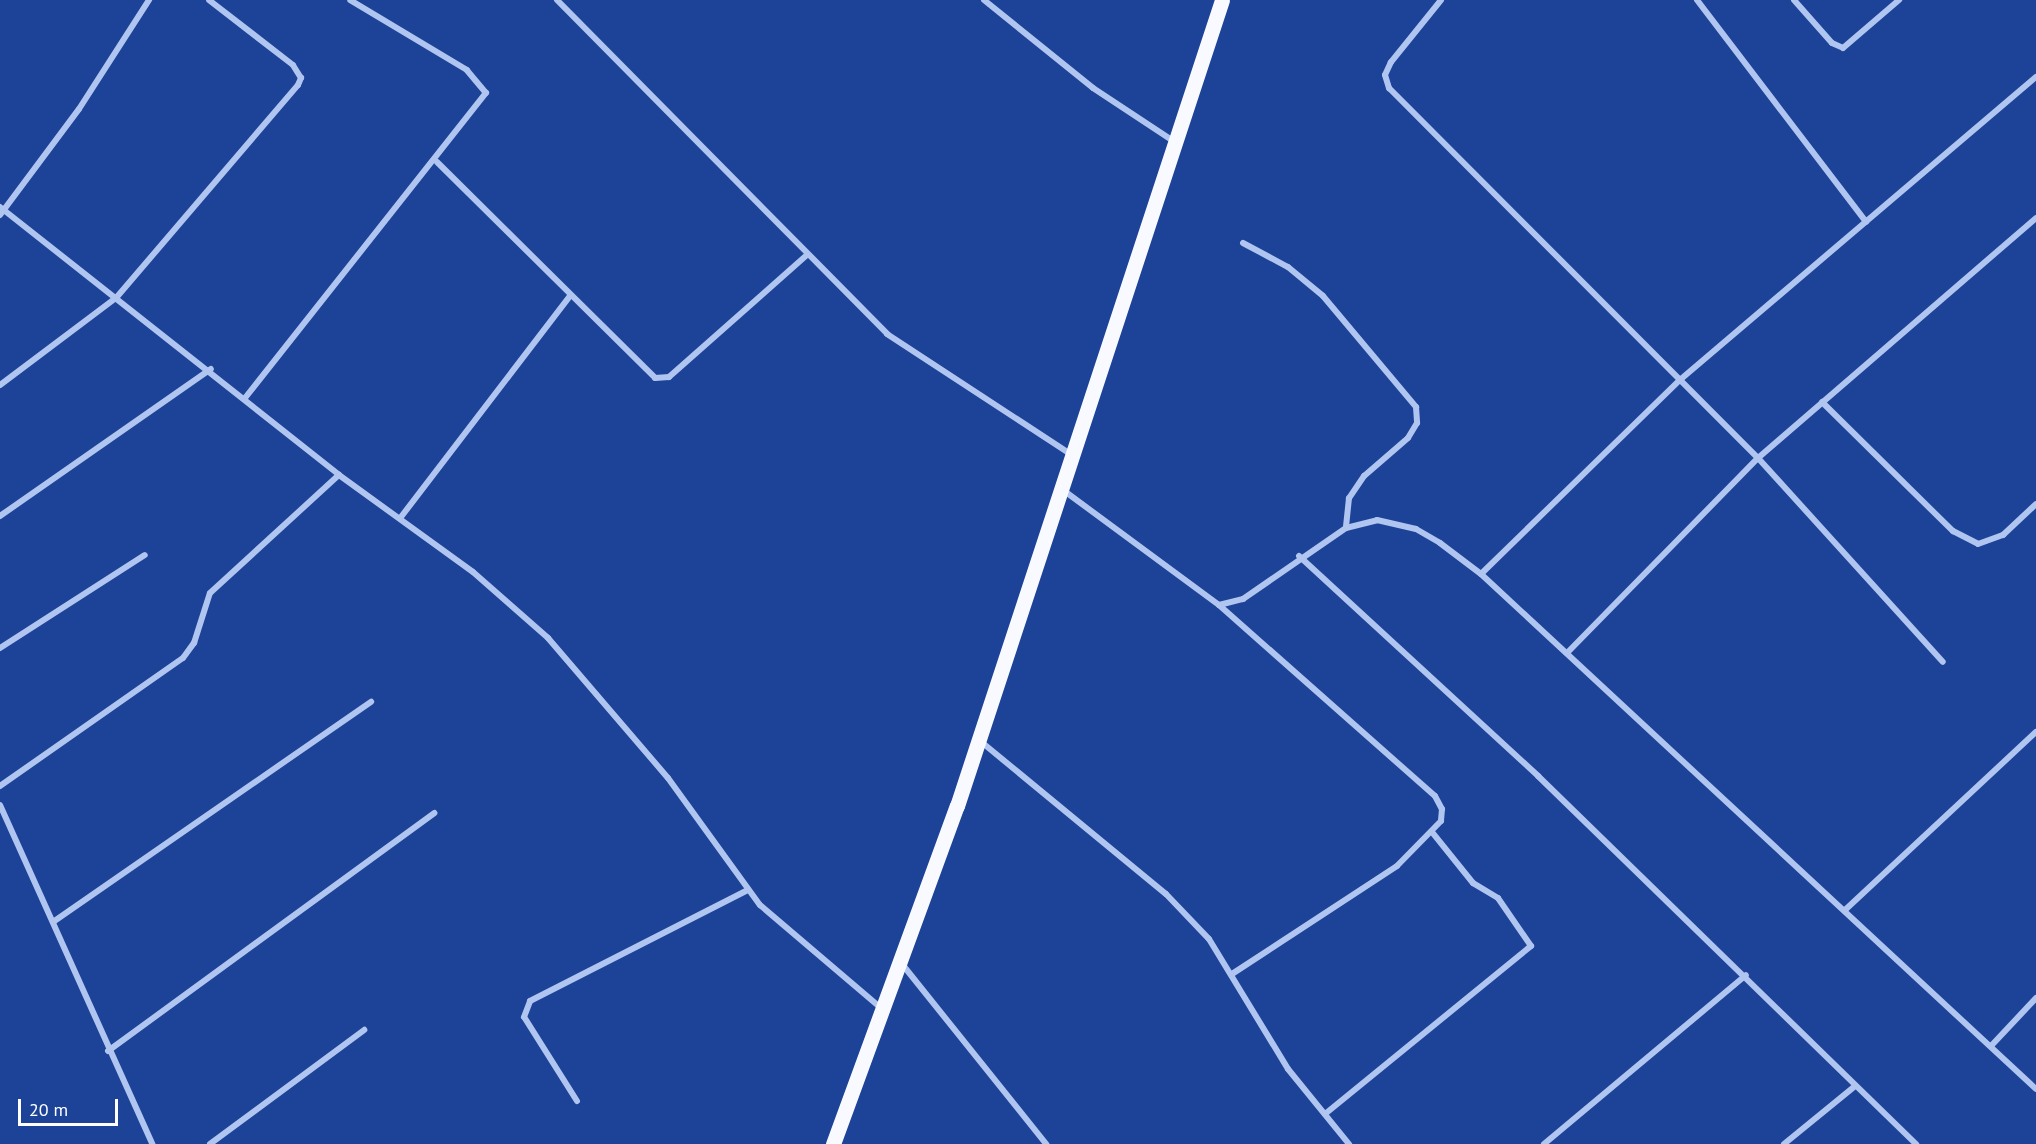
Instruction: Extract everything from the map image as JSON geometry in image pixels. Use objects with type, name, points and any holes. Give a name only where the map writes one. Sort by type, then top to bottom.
[{"type":"main road","points":[[833,1144],[978,740],[1222,0]]},
{"type":"street","points":[[149,0],[80,109],[1,211],[211,369],[339,475],[401,517],[548,638],[668,778],[748,890],[786,931],[883,1009]]},
{"type":"street","points":[[0,385],[116,298],[301,78],[293,65],[209,0]]},
{"type":"street","points":[[245,398],[483,103],[481,82],[350,0]]},
{"type":"street","points":[[556,0],[887,334],[1072,455]]},
{"type":"street","points":[[984,0],[1093,88],[1175,142]]},
{"type":"street","points":[[1441,0],[1391,62],[1385,75],[1389,88],[1758,458],[1943,662]]},
{"type":"street","points":[[1697,0],[1866,222]]},
{"type":"street","points":[[1794,0],[1832,44],[1843,48],[1899,0]]},
{"type":"street","points":[[1481,574],[1681,379],[2036,77]]},
{"type":"street","points":[[437,162],[645,371],[669,377],[807,255]]},
{"type":"street","points":[[1567,653],[1758,458],[2036,218]]},
{"type":"street","points":[[1243,243],[1288,267],[1323,296],[1416,407],[1417,423],[1408,438],[1364,476],[1350,498],[1346,528]]},
{"type":"street","points":[[401,517],[570,296]]},
{"type":"street","points":[[0,516],[211,369]]},
{"type":"street","points":[[1822,402],[1953,531],[1978,544],[2003,535],[2036,504]]},
{"type":"street","points":[[0,786],[183,658],[194,643],[210,593],[339,475]]},
{"type":"street","points":[[1060,487],[1219,605],[1435,796],[1442,809],[1432,832],[1347,902],[1232,974]]},
{"type":"street","points":[[1219,605],[1243,599],[1299,556],[1346,528],[1377,520],[1416,529],[1481,574],[2036,1089]]},
{"type":"street","points":[[0,648],[145,555]]},
{"type":"street","points":[[1299,556],[1746,975],[1854,1087],[1916,1144]]},
{"type":"street","points":[[53,922],[370,702]]},
{"type":"street","points":[[1845,910],[2036,732]]},
{"type":"street","points":[[978,740],[1166,894],[1232,974],[1257,1022],[1348,1144]]},
{"type":"street","points":[[0,805],[108,1051],[152,1144]]},
{"type":"street","points":[[108,1051],[434,813]]},
{"type":"street","points":[[1325,1114],[1531,946],[1498,898],[1473,883],[1432,832]]},
{"type":"street","points":[[577,1101],[524,1017],[530,1001],[748,890]]},
{"type":"street","points":[[900,962],[1046,1144]]},
{"type":"street","points":[[1544,1144],[1746,975]]},
{"type":"street","points":[[1991,1046],[2036,998]]},
{"type":"street","points":[[210,1144],[364,1030]]},
{"type":"street","points":[[1784,1144],[1854,1087]]}]
